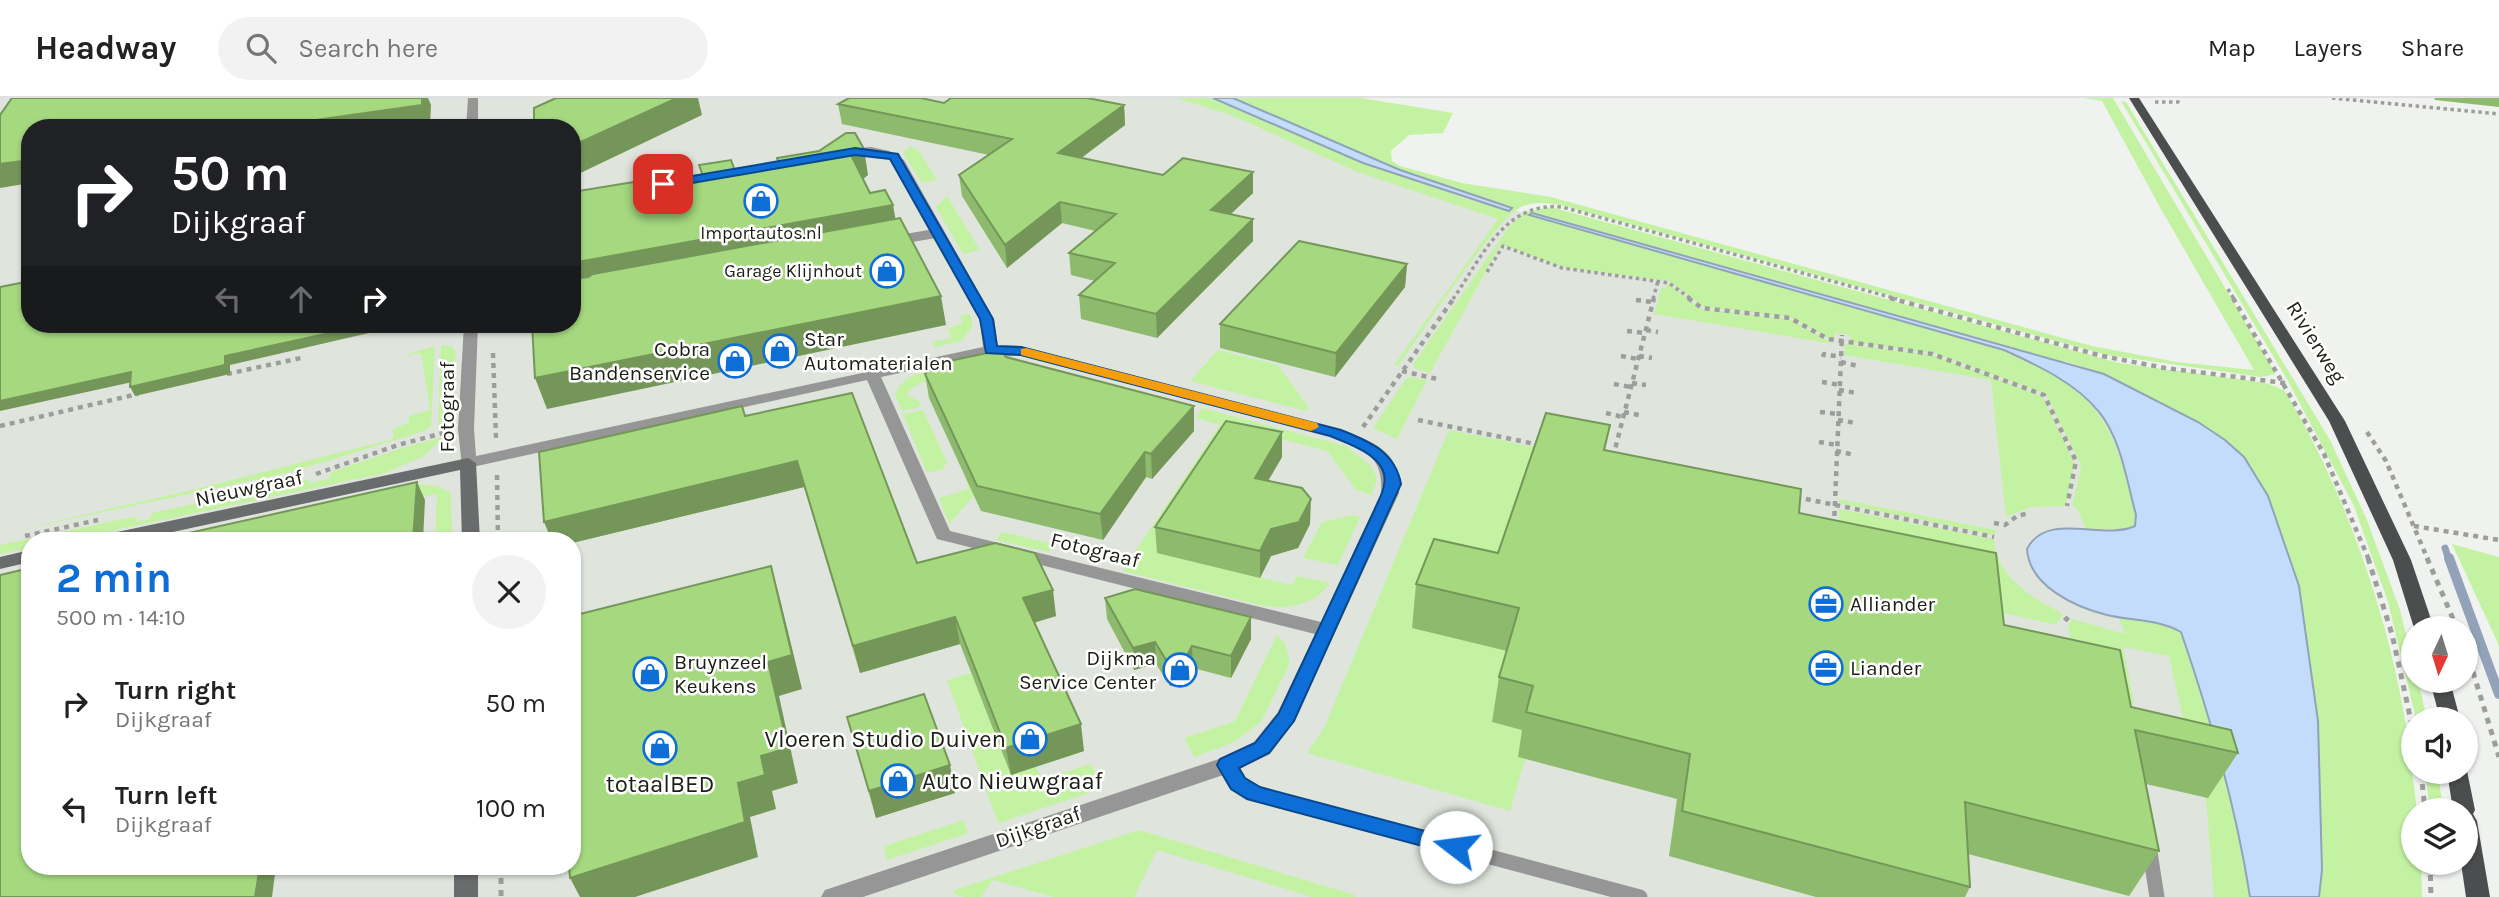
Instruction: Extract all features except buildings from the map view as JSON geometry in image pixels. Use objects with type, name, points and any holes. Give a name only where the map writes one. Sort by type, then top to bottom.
[{"type":"main road","name":"Rivierweg","points":[[2134,98],[2337,421],[2402,560],[2420,616]]},
{"type":"main road","points":[[2474,875],[2477,897]]},
{"type":"street","points":[[472,98],[472,119]]},
{"type":"street","points":[[829,156],[868,151],[894,156],[987,319],[991,350]]},
{"type":"street","name":"Fotograaf","points":[[471,333],[466,429],[468,463],[991,350]]},
{"type":"street","name":"Dijkgraaf","points":[[833,897],[1227,765],[1262,748],[1276,734],[1287,716],[1393,484],[1388,466],[1368,446],[1355,439],[1021,351],[991,350]]},
{"type":"street","name":"Fotograaf","points":[[872,374],[943,535],[1326,630]]},
{"type":"street","points":[[468,463],[471,532]]},
{"type":"street","name":"Nieuwgraaf","points":[[145,532],[468,463]]},
{"type":"street","points":[[0,563],[21,558]]},
{"type":"street","points":[[466,875],[466,897]]},
{"type":"lane","points":[[884,243],[938,233]]},
{"type":"lane","points":[[1227,765],[1238,783],[1254,793],[1640,897]]},
{"type":"lane","points":[[2147,835],[2157,897]]},
{"type":"path","points":[[2155,102],[2178,102],[2177,98]]},
{"type":"path","points":[[2332,98],[2499,114]]},
{"type":"path","points":[[1355,439],[1504,226],[1525,208],[1542,205],[1575,211],[2102,356],[2165,368],[2285,383],[2336,478],[2361,538],[2397,654],[2408,707]]},
{"type":"path","points":[[1487,272],[1503,246],[1562,268],[1668,283],[1702,308],[1790,318],[1828,339],[1932,354],[2044,395],[2076,461],[2067,506]]},
{"type":"path","points":[[1625,462],[1612,460],[1658,281]]},
{"type":"path","points":[[1636,300],[1653,302]]},
{"type":"path","points":[[1628,331],[1658,332]]},
{"type":"path","points":[[1833,530],[1842,335]]},
{"type":"path","points":[[493,349],[498,532]]},
{"type":"path","points":[[1823,357],[1824,354],[1858,366]]},
{"type":"path","points":[[1621,356],[1652,358]]},
{"type":"path","points":[[218,376],[301,358]]},
{"type":"path","points":[[1402,371],[1437,379]]},
{"type":"path","points":[[1822,382],[1857,393]]},
{"type":"path","points":[[1614,384],[1646,385]]},
{"type":"path","points":[[0,426],[147,393]]},
{"type":"path","points":[[76,416],[78,408]]},
{"type":"path","points":[[1820,412],[1856,423]]},
{"type":"path","points":[[1606,414],[1639,415]]},
{"type":"path","points":[[1418,420],[1548,447]]},
{"type":"path","name":"Nieuwgraaf","points":[[308,477],[398,445],[495,423]]},
{"type":"path","points":[[1819,442],[1854,455]]},
{"type":"path","points":[[1795,497],[1994,537]]},
{"type":"path","points":[[1994,523],[2005,525],[2017,516],[2029,513]]},
{"type":"path","points":[[42,532],[104,519]]},
{"type":"path","points":[[2414,526],[2499,540]]},
{"type":"path","points":[[13,538],[21,536]]},
{"type":"path","points":[[2478,688],[2499,757]]},
{"type":"path","points":[[501,875],[501,897]]},
{"type":"path","points":[[2430,875],[2431,897]]},
{"type":"shaded area","points":[[0,98],[1224,98],[1383,167],[1511,209],[2082,376],[2289,897],[0,897]]},
{"type":"green space","points":[[1176,98],[1213,98],[1466,199],[1509,211],[1512,208],[1400,170],[1233,98],[1361,98],[1453,113],[1443,133],[1409,135],[1391,151],[1392,161],[1400,166],[1462,183],[1551,197],[2092,346],[2177,362],[2254,370],[2102,101],[2083,98],[2113,98],[2276,374],[2261,377],[2107,355],[1564,206],[1542,203],[1521,207],[1493,233],[1398,366],[1394,365],[1498,219],[1355,171],[1231,115]]},
{"type":"green space","points":[[2121,101],[2126,102],[2330,440],[2367,520],[2400,610],[2401,656],[2388,602],[2354,506],[2288,381]]},
{"type":"green space","points":[[910,146],[918,150],[937,180],[922,183],[903,153]]},
{"type":"green space","points":[[947,196],[980,250],[963,254],[936,207]]},
{"type":"green space","points":[[1551,207],[2119,363],[2266,383],[2284,390],[2325,466],[2343,507],[2360,549],[2387,636],[2403,707],[2401,784],[2414,784],[2415,798],[2401,798],[2401,875],[2421,875],[2422,897],[2319,897],[2322,870],[2318,721],[2299,586],[2268,496],[2257,476],[2198,422],[2104,374],[2065,361],[2064,382],[2095,410],[2114,440],[2136,515],[2135,526],[2129,529],[2086,529],[2076,507],[2072,506],[2081,468],[2079,461],[2046,394],[1934,353],[1851,342],[1850,335],[1835,333],[1835,339],[1830,339],[1790,317],[1704,307],[1669,281],[1562,267],[1501,244],[1430,373],[1414,368],[1414,363],[1509,227],[1525,212]]},
{"type":"green space","points":[[1667,283],[1701,309],[1789,319],[1834,344],[1654,314],[1661,288],[1666,288]]},
{"type":"green space","points":[[970,314],[973,326],[961,341],[935,347],[932,342],[952,338],[948,329],[963,322],[960,316]]},
{"type":"green space","points":[[1845,344],[1932,355],[2042,396],[2073,460],[2074,468],[2065,506],[2031,507],[2006,517],[1991,380],[1844,355]]},
{"type":"green space","points":[[441,345],[453,347],[456,354],[442,427],[438,428]]},
{"type":"green space","points":[[435,346],[431,426],[427,430],[292,472],[0,534],[196,489],[393,439],[393,429],[409,422],[409,416],[430,410],[421,353],[401,356]]},
{"type":"green space","points":[[1218,350],[1278,365],[1309,408],[1306,411],[1190,381]]},
{"type":"green space","points":[[941,368],[939,383],[922,382],[908,391],[908,396],[919,401],[921,407],[902,411],[895,395],[902,383],[920,373]]},
{"type":"green space","points":[[1410,377],[1427,380],[1397,439],[1373,428],[1405,380]]},
{"type":"green space","points":[[1071,385],[949,524],[939,498],[969,489],[966,479]]},
{"type":"green space","points":[[1202,408],[1346,446],[1372,467],[1376,484],[1371,495],[1356,490],[1327,451],[1236,428],[1157,553],[1292,585],[1297,576],[1329,583],[1317,597],[1291,606],[1263,606],[1122,571],[1220,425],[1196,418]]},
{"type":"green space","points":[[923,410],[947,462],[943,469],[927,473],[903,414]]},
{"type":"green space","points":[[1449,430],[1617,463],[1500,574],[1412,627],[1512,652],[1492,722],[1525,731],[1518,757],[1525,759],[1510,811],[1307,753],[1324,728]]},
{"type":"green space","points":[[444,437],[424,456],[385,473],[106,532],[61,532],[137,516],[136,522],[150,519],[152,513],[309,479],[308,483],[329,479],[331,472]]},
{"type":"green space","points":[[417,484],[437,486],[451,493],[452,532],[435,532],[437,494],[378,506],[379,490]]},
{"type":"green space","points":[[1839,499],[1996,530],[1995,535],[1839,503]]},
{"type":"green space","points":[[1839,509],[1994,539],[2001,564],[2018,585],[2063,614],[2056,625],[1978,607],[1837,567]]},
{"type":"green space","points":[[1352,515],[1360,517],[1338,565],[1303,558],[1322,522]]},
{"type":"green space","points":[[1002,532],[1055,544],[1049,552],[996,540]]},
{"type":"green space","points":[[21,541],[21,550],[0,554],[0,545]]},
{"type":"green space","points":[[2452,544],[2499,557],[2499,647],[2496,639]]},
{"type":"green space","points":[[2119,617],[2166,624],[2181,632],[2222,763],[2238,829],[2250,897],[2214,897],[2206,798],[2193,763],[2169,656],[2123,647],[2134,704],[2095,695],[2086,642],[2070,638],[2068,626],[2072,619],[2125,634]]},
{"type":"green space","points":[[1277,635],[1285,643],[1290,663],[1261,722],[1232,743],[1194,757],[1184,738],[1235,721]]},
{"type":"green space","points":[[971,673],[1011,775],[1036,767],[1042,779],[1091,764],[1103,788],[998,823],[947,680]]},
{"type":"green space","points":[[2410,693],[2421,693],[2424,707],[2413,707]]},
{"type":"green space","points":[[2427,784],[2440,784],[2441,798],[2428,798]]},
{"type":"green space","points":[[964,820],[968,833],[887,860],[884,846]]},
{"type":"green space","points":[[1139,830],[1355,897],[1312,897],[1157,850],[1134,897],[1053,897],[993,880],[981,897],[964,897],[953,893],[954,890]]},
{"type":"water","points":[[1213,98],[1233,98],[1400,170],[1512,208],[1509,211],[1363,163]]},
{"type":"water","points":[[1532,213],[2104,374],[2198,422],[2225,440],[2244,457],[2268,496],[2299,586],[2318,721],[2322,870],[2319,897],[2250,897],[2238,829],[2222,763],[2181,632],[2163,625],[2107,615],[2081,607],[2045,584],[2030,562],[2027,549],[2036,537],[2048,531],[2122,530],[2135,526],[2136,515],[2113,435],[2099,412],[2079,392],[2004,350],[1529,215]]},
{"type":"waterway","points":[[2445,548],[2449,560]]},
{"type":"waterway","points":[[2449,558],[2499,694]]},
{"type":"slow traffic","points":[[1026,352],[1311,427]]},
{"type":"place","name":"Importautos.nl","points":[[761,201]]},
{"type":"place","name":"Garage Klijnhout","points":[[887,271]]},
{"type":"place","name":"Star Automaterialen","points":[[780,351]]},
{"type":"place","name":"Cobra Bandenservice","points":[[735,361]]},
{"type":"place","name":"Alliander","points":[[1826,604]]},
{"type":"place","name":"Liander","points":[[1826,668]]},
{"type":"place","name":"Dijkma Service Center","points":[[1180,670]]},
{"type":"place","name":"Bruynzeel Keukens","points":[[650,674]]},
{"type":"place","name":"Vloeren Studio Duiven","points":[[1030,739]]},
{"type":"place","name":"totaalBED","points":[[660,748]]},
{"type":"place","name":"Auto Nieuwgraaf","points":[[898,781]]},
{"type":"route","points":[[663,184],[855,152],[870,151],[894,156],[987,319],[991,350],[1021,351],[1336,433],[1355,439],[1379,455],[1391,475],[1393,484],[1390,493],[1287,716],[1276,734],[1262,748],[1227,765],[1238,783],[1254,793],[1456,847]]}]
